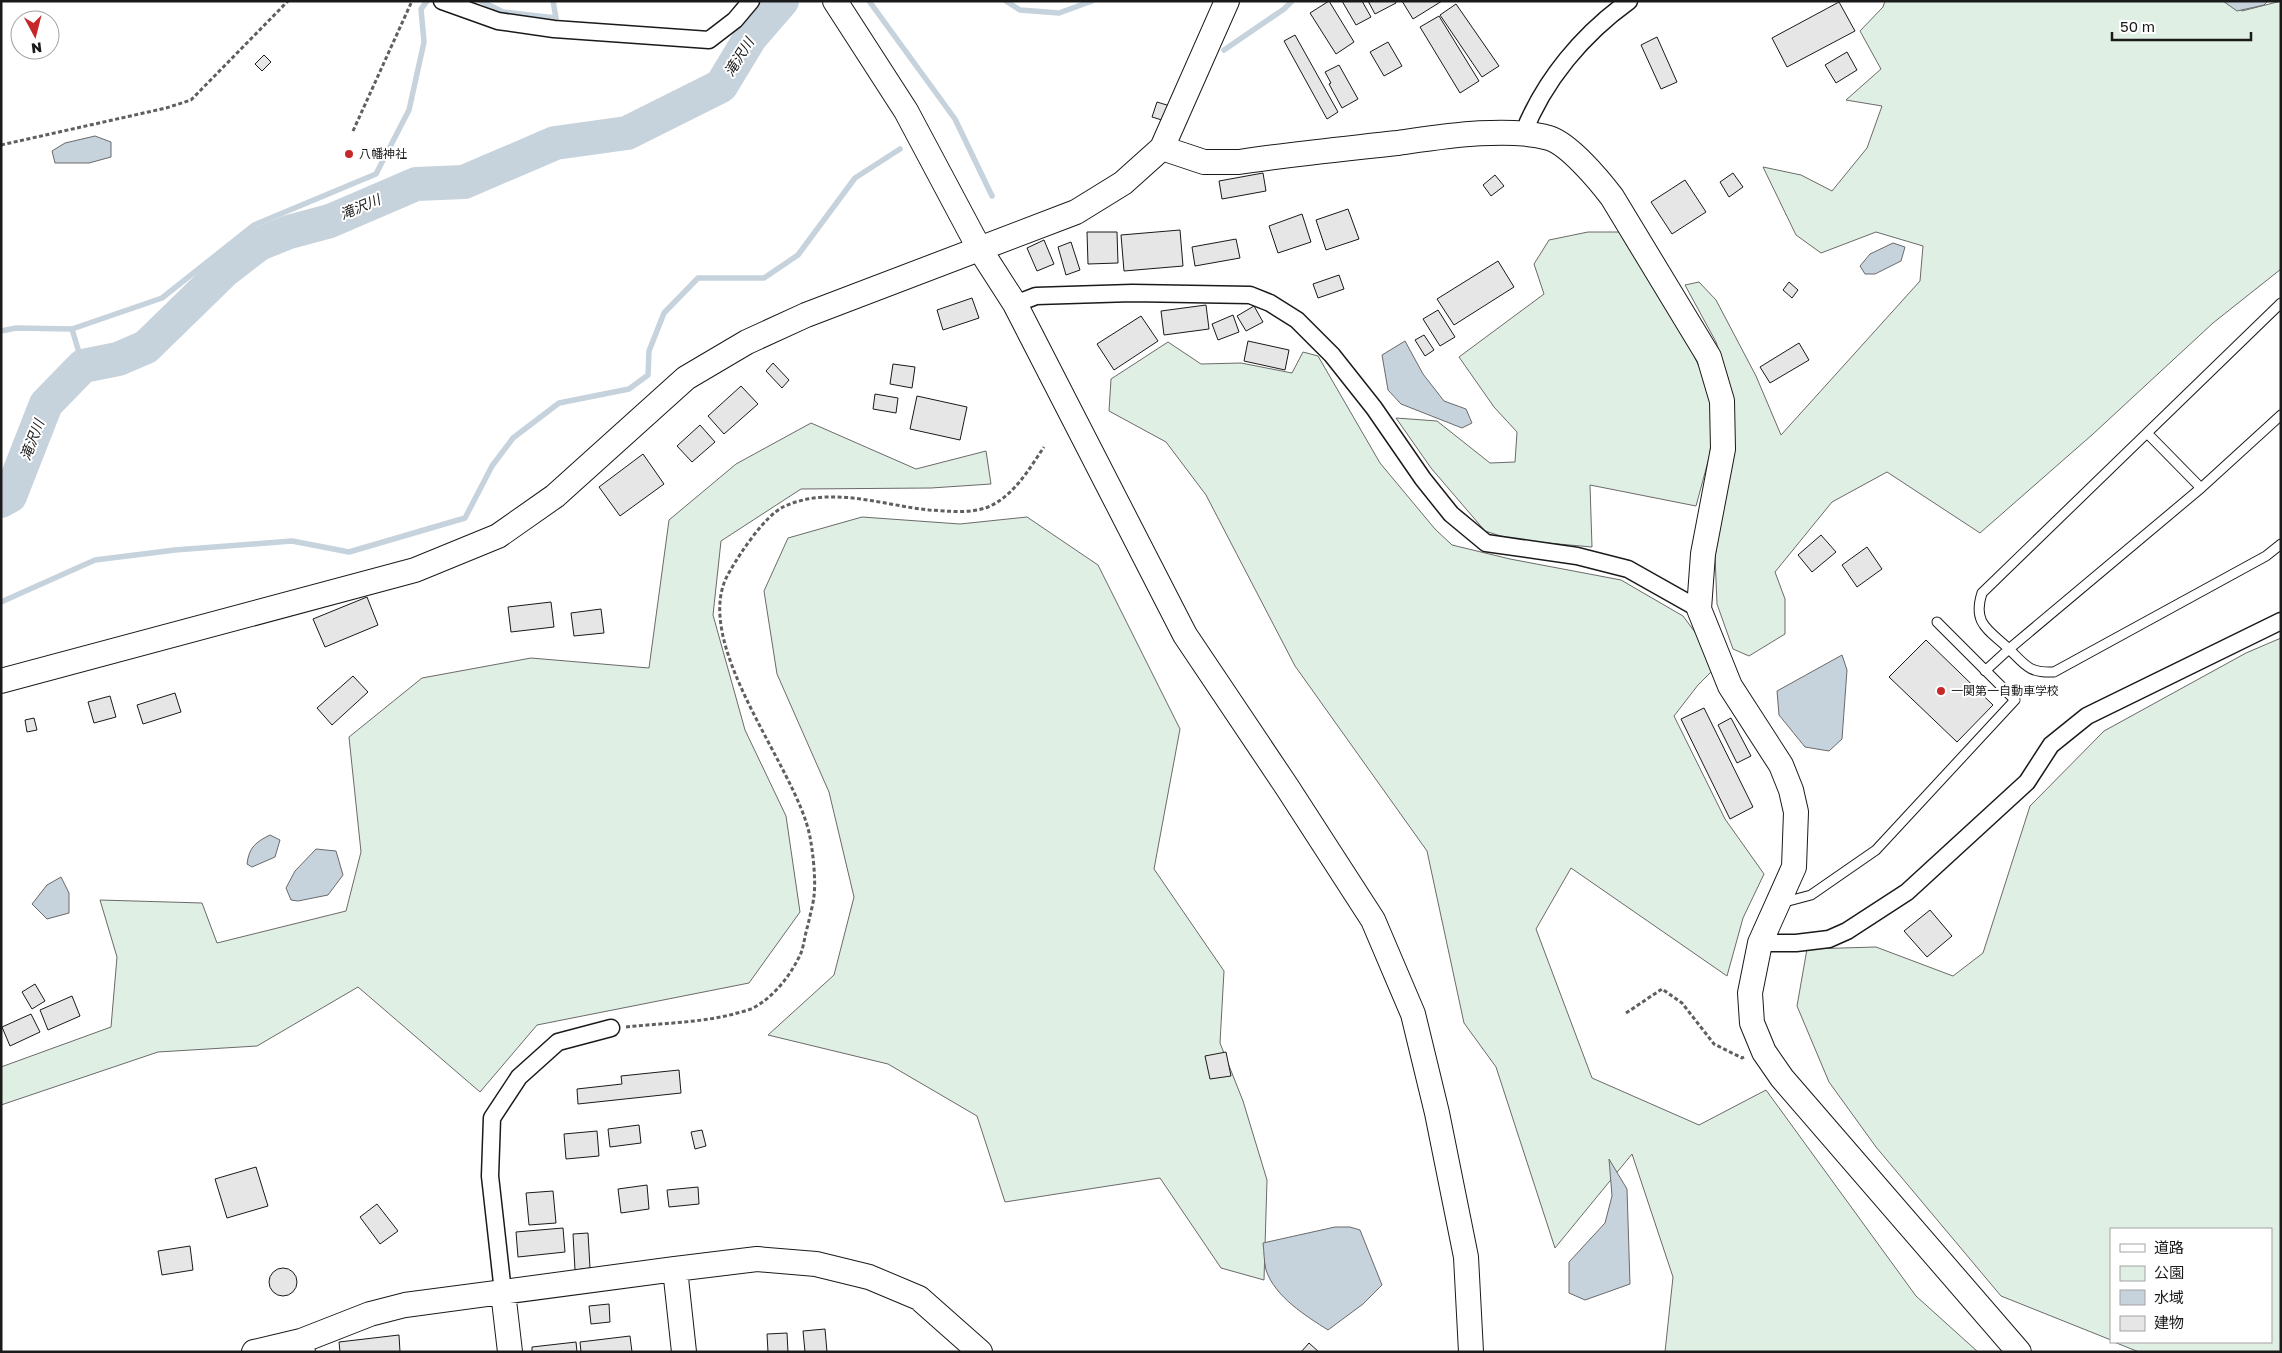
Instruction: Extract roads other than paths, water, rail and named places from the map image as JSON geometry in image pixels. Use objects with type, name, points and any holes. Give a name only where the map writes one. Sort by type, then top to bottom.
[{"type":"street","points":[[442,1],[498,21],[554,29],[709,40],[735,20],[751,1]]},
{"type":"street","points":[[835,1],[906,111],[979,248],[1015,304],[1185,635],[1373,920],[1413,1014],[1437,1113],[1466,1257],[1471,1352]]},
{"type":"street","points":[[1,681],[416,570],[498,536],[555,496],[686,378],[746,342],[806,315],[1076,212],[1123,183],[1162,148],[1226,1]]},
{"type":"street","points":[[1523,134],[1532,111],[1575,47],[1629,1]]},
{"type":"street","points":[[1162,148],[1204,162],[1239,162],[1453,135],[1523,134],[1550,139],[1576,157],[1596,176],[1612,197],[1709,357],[1722,401],[1723,449],[1703,554],[1699,609],[1730,686],[1781,765],[1791,790],[1796,812],[1794,867],[1760,943],[1750,993],[1752,1023],[1764,1052],[1782,1078],[2019,1352]]},
{"type":"street","points":[[1015,304],[1036,296],[1132,292],[1250,295],[1270,303],[1297,320],[1332,355],[1374,408],[1423,479],[1451,514],[1486,543],[1577,556],[1628,569],[1699,609]]},
{"type":"street","points":[[1760,943],[1796,943],[1829,939],[1847,931],[1907,892],[2027,782],[2051,745],[2087,716],[2281,621]]},
{"type":"street","points":[[510,1352],[490,1176],[492,1118],[519,1076],[558,1042],[611,1028]]},
{"type":"street","points":[[254,1352],[302,1346],[370,1314],[405,1304],[757,1259],[816,1264],[869,1277],[919,1298],[980,1352]]},
{"type":"street","points":[[675,1269],[684,1352]]},
{"type":"lane","points":[[2281,303],[1982,593],[1978,613],[1983,624],[2029,668],[2038,673],[2054,672],[2266,556],[2281,544]]},
{"type":"lane","points":[[1986,671],[2009,649],[2201,488],[2281,414]]},
{"type":"lane","points":[[2147,433],[2201,488]]},
{"type":"lane","points":[[1778,903],[1812,895],[1876,850],[2015,700],[1938,622]]},
{"type":"water","points":[[2223,1],[2268,1],[2264,5],[2237,11]]},
{"type":"water","points":[[95,136],[111,142],[111,157],[89,163],[55,163],[52,151],[65,143]]},
{"type":"water","points":[[1893,243],[1905,247],[1901,261],[1875,274],[1865,274],[1860,266],[1870,254]]},
{"type":"water","points":[[1405,341],[1423,374],[1444,401],[1466,409],[1472,423],[1462,428],[1401,404],[1388,390],[1382,355]]},
{"type":"water","points":[[1842,655],[1847,670],[1842,739],[1829,751],[1805,747],[1779,715],[1777,691]]},
{"type":"water","points":[[270,835],[280,840],[275,857],[252,867],[247,864],[251,849]]},
{"type":"water","points":[[316,849],[336,851],[343,875],[328,895],[298,901],[291,900],[286,888],[295,871]]},
{"type":"water","points":[[61,877],[69,893],[69,913],[47,919],[32,904],[47,885]]},
{"type":"water","points":[[1609,1159],[1627,1189],[1630,1284],[1585,1300],[1569,1293],[1569,1262],[1605,1223],[1612,1196]]},
{"type":"water","points":[[1335,1227],[1350,1227],[1360,1230],[1382,1285],[1363,1304],[1328,1330],[1292,1305],[1276,1289],[1266,1270],[1263,1243]]},
{"type":"waterway","points":[[1,331],[16,328],[72,329],[162,298],[254,225],[376,174],[409,110],[424,42],[421,9],[427,1]]},
{"type":"waterway","points":[[481,1],[503,12],[556,18],[553,1]]},
{"type":"waterway","name":"滝沢川","points":[[1,501],[10,496],[46,404],[83,366],[118,359],[146,347],[224,271],[259,244],[289,232],[330,221],[416,184],[464,182],[555,143],[627,133],[721,86],[750,38],[782,1]]},
{"type":"waterway","points":[[869,1],[955,119],[992,196]]},
{"type":"waterway","name":"滝沢川","points":[[1006,1],[1020,10],[1059,13],[1092,1]]},
{"type":"waterway","points":[[1224,50],[1284,9],[1292,1]]},
{"type":"waterway","points":[[1,602],[95,560],[175,550],[292,541],[349,552],[465,518],[492,466],[513,438],[559,403],[629,389],[648,375],[649,351],[664,313],[698,278],[764,278],[798,255],[855,178],[900,149]]},
{"type":"waterway","points":[[72,329],[83,366]]},
{"type":"place","name":"八幡神社","points":[[349,154]]},
{"type":"place","name":"一関第一自動車学校","points":[[1941,691]]}]
